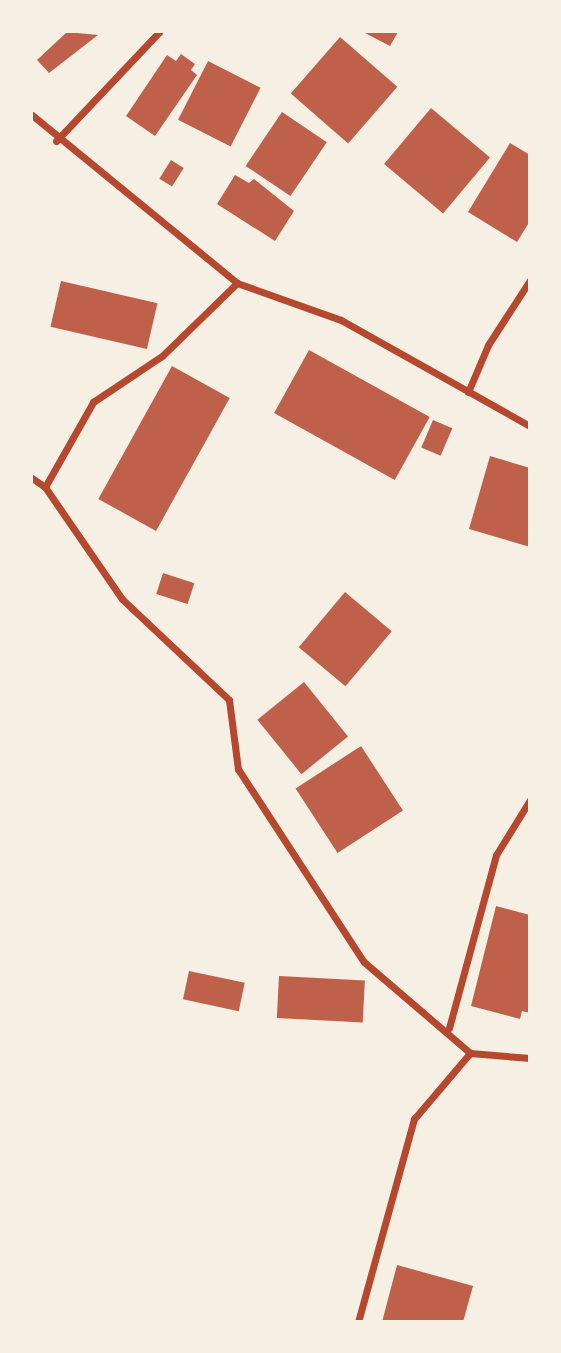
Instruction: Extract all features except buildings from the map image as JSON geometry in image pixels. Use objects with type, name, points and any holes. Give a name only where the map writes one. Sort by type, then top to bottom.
[{"type":"street","points":[[56,141],[159,32]]},
{"type":"street","points":[[32,115],[56,141],[237,283],[341,320],[530,426]]},
{"type":"street","points":[[468,392],[488,345],[530,280]]},
{"type":"street","points":[[44,487],[93,402],[162,356],[237,283]]},
{"type":"street","points":[[32,478],[44,487],[122,599],[229,700],[238,769],[364,962],[449,1028],[470,1053],[530,1058]]},
{"type":"street","points":[[449,1028],[496,855],[530,800]]},
{"type":"street","points":[[358,1321],[414,1119],[470,1053]]}]
